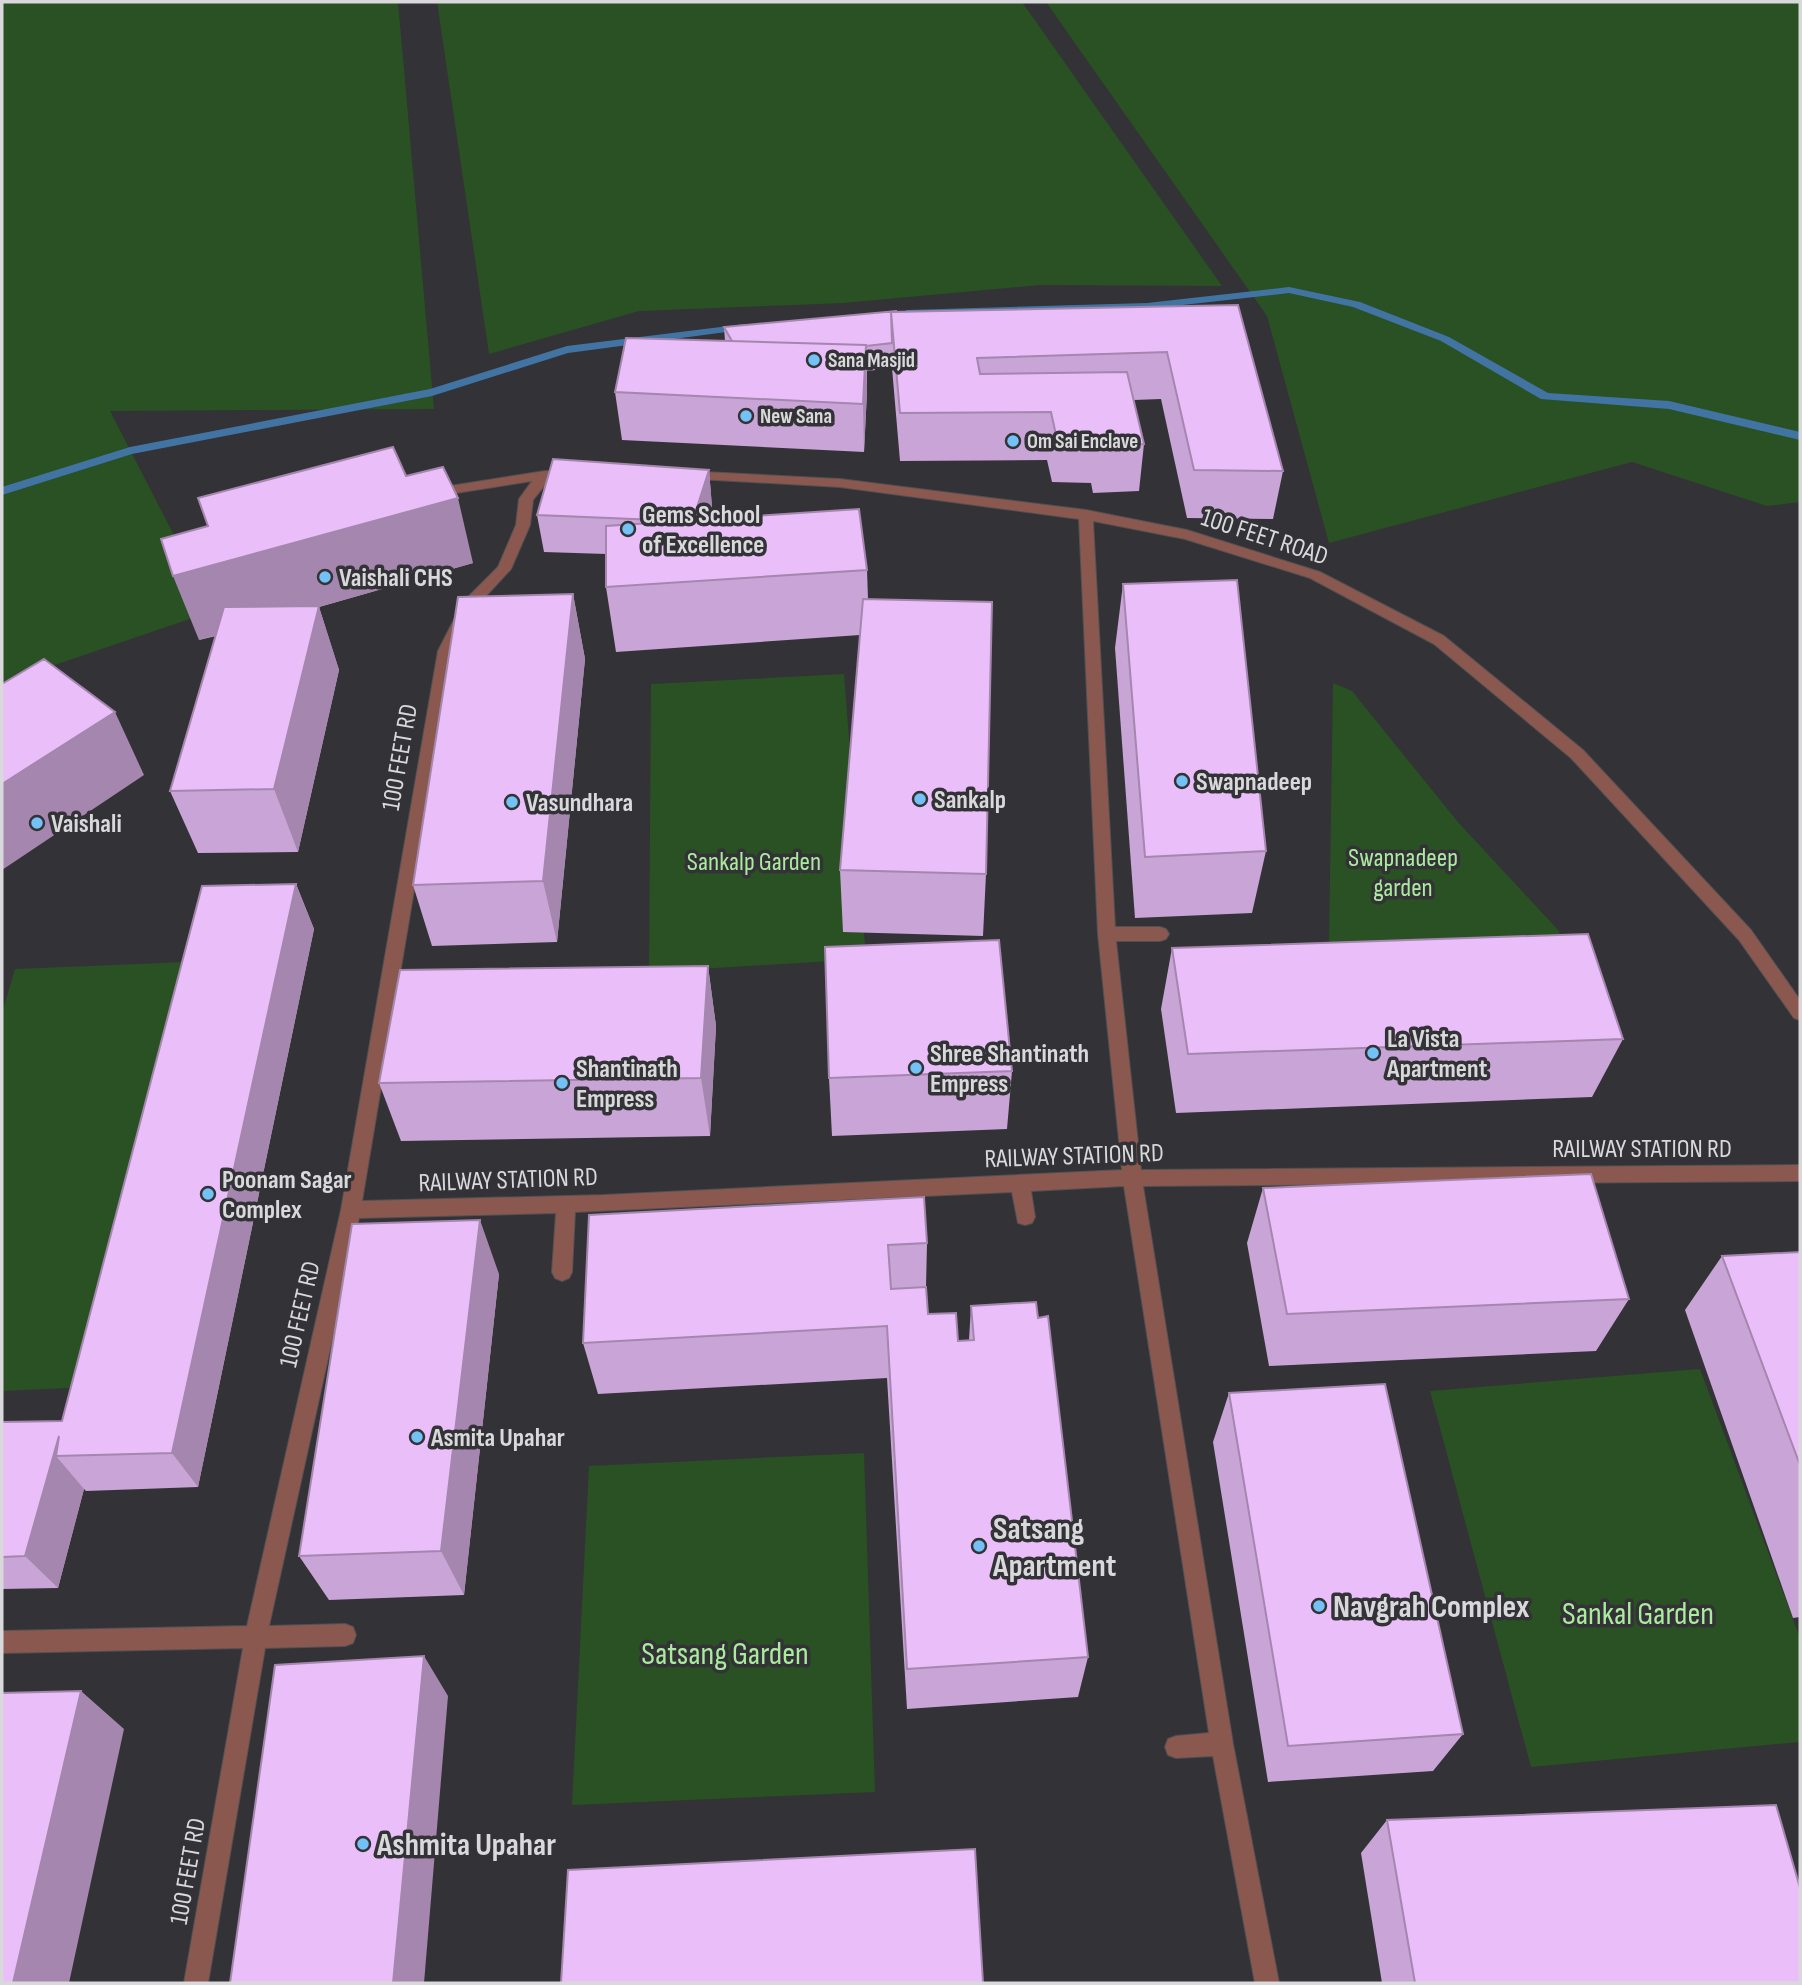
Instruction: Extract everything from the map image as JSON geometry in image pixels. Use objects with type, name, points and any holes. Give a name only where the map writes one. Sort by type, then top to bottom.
[{"type":"street","points":[[411,496],[545,475],[595,476]]},
{"type":"street","name":"100 FEET RD","points":[[195,1983],[256,1636],[351,1210],[446,651],[468,606],[504,569],[523,526],[526,499],[545,475]]},
{"type":"street","name":"100 FEET ROAD","points":[[671,475],[840,483],[1086,515],[1187,535],[1315,575],[1439,639],[1577,754],[1745,935],[1800,1013]]},
{"type":"street","points":[[1086,515],[1107,934],[1132,1178],[1222,1744],[1267,1983]]},
{"type":"street","points":[[1107,934],[1160,934]]},
{"type":"street","name":"RAILWAY STATION RD","points":[[351,1210],[566,1204],[604,1210],[1132,1178],[1800,1173]]},
{"type":"street","points":[[1020,1183],[1025,1217]]},
{"type":"street","points":[[562,1272],[566,1204]]},
{"type":"street","points":[[2,1642],[345,1635]]},
{"type":"street","points":[[1175,1747],[1222,1744]]},
{"type":"green space","points":[[2,2],[398,2],[434,409],[110,411],[213,611],[2,683]]},
{"type":"green space","points":[[437,2],[1022,2],[1222,286],[1041,285],[843,303],[639,311],[489,354]]},
{"type":"green space","points":[[1046,2],[1800,2],[1800,502],[1767,506],[1632,462],[1329,543],[1267,316]]},
{"type":"green space","name":"Sankalp Garden","points":[[844,674],[866,959],[649,972],[651,684]]},
{"type":"green space","name":"Swapnadeep garden","points":[[1333,683],[1352,691],[1457,821],[1559,931],[1563,944],[1329,943]]},
{"type":"green space","points":[[186,962],[90,1387],[2,1391],[2,1013],[15,969]]},
{"type":"green space","name":"Sankal Garden","points":[[1700,1369],[1800,1638],[1800,1742],[1531,1767],[1430,1391]]},
{"type":"green space","name":"Satsang Garden","points":[[864,1453],[875,1792],[572,1805],[589,1466]]},
{"type":"building","points":[[1238,305],[1283,471],[1194,470],[1167,352],[977,358],[980,374],[1127,372],[1144,444],[1098,446],[1096,435],[1056,435],[1051,412],[900,413],[891,312]]},
{"type":"building","points":[[896,311],[891,312],[892,343],[866,346],[732,341],[724,327]]},
{"type":"building","points":[[626,338],[866,345],[863,404],[615,392]]},
{"type":"building","points":[[393,447],[406,476],[443,467],[458,498],[173,576],[161,539],[208,526],[198,498]]},
{"type":"building","points":[[553,459],[709,470],[693,520],[537,515]]},
{"type":"building","points":[[859,509],[867,570],[606,587],[606,526]]},
{"type":"building","name":"Swapnadeep","points":[[1237,580],[1266,851],[1145,857],[1123,584]]},
{"type":"building","name":"Vasundhara","points":[[573,594],[543,881],[413,885],[458,597]]},
{"type":"building","name":"Sankalp","points":[[863,599],[992,602],[986,874],[840,870]]},
{"type":"building","points":[[319,606],[274,789],[170,791],[224,607]]},
{"type":"building","points":[[44,659],[115,712],[2,784],[2,684]]},
{"type":"building","points":[[296,884],[172,1453],[56,1456],[59,1436],[25,1556],[2,1557],[2,1422],[62,1421],[202,886]]},
{"type":"building","points":[[1588,934],[1623,1039],[1188,1054],[1172,948]]},
{"type":"building","points":[[999,940],[1012,1071],[829,1078],[825,947]]},
{"type":"building","points":[[708,966],[701,1078],[379,1083],[400,970]]},
{"type":"building","points":[[1591,1174],[1629,1299],[1287,1314],[1263,1188]]},
{"type":"building","name":"Satsang Apartment","points":[[924,1197],[927,1243],[888,1245],[891,1289],[926,1287],[928,1314],[956,1313],[958,1341],[974,1340],[971,1306],[1036,1302],[1038,1318],[1048,1316],[1088,1657],[907,1669],[887,1326],[583,1343],[589,1215]]},
{"type":"building","name":"Asmita Upahar","points":[[480,1220],[441,1551],[299,1556],[352,1224]]},
{"type":"building","points":[[1800,1252],[1800,1465],[1722,1256]]},
{"type":"building","name":"Navgrah Complex","points":[[1385,1384],[1463,1734],[1288,1746],[1229,1393]]},
{"type":"building","name":"Ashmita Upahar","points":[[424,1656],[393,1983],[230,1983],[275,1665]]},
{"type":"building","points":[[81,1691],[13,1983],[2,1983],[2,1693]]},
{"type":"building","points":[[1776,1805],[1800,1888],[1800,1983],[1415,1983],[1387,1820]]},
{"type":"building","points":[[975,1849],[983,1983],[561,1983],[568,1870]]},
{"type":"waterway","points":[[907,313],[1147,306],[1289,290],[1356,304],[1445,339],[1545,396],[1669,405],[1800,436]]},
{"type":"waterway","points":[[2,491],[130,451],[432,392],[567,350],[745,327]]},
{"type":"place","name":"Sana Masjid","points":[[814,360]]},
{"type":"place","name":"New Sana","points":[[746,416]]},
{"type":"place","name":"Om Sai Enclave","points":[[1013,441]]},
{"type":"place","name":"Gems School of Excellence","points":[[628,529]]},
{"type":"place","name":"Vaishali CHS","points":[[325,577]]},
{"type":"place","name":"Swapnadeep","points":[[1182,781]]},
{"type":"place","name":"Sankalp","points":[[920,799]]},
{"type":"place","name":"Vasundhara","points":[[512,802]]},
{"type":"place","name":"Vaishali","points":[[37,823]]},
{"type":"place","name":"La Vista Apartment","points":[[1373,1053]]},
{"type":"place","name":"Shree Shantinath Empress","points":[[916,1068]]},
{"type":"place","name":"Shantinath Empress","points":[[562,1083]]},
{"type":"place","name":"Poonam Sagar Complex","points":[[208,1194]]},
{"type":"place","name":"Asmita Upahar","points":[[417,1437]]},
{"type":"place","name":"Satsang Apartment","points":[[979,1546]]},
{"type":"place","name":"Navgrah Complex","points":[[1319,1606]]},
{"type":"place","name":"Ashmita Upahar","points":[[363,1844]]}]
